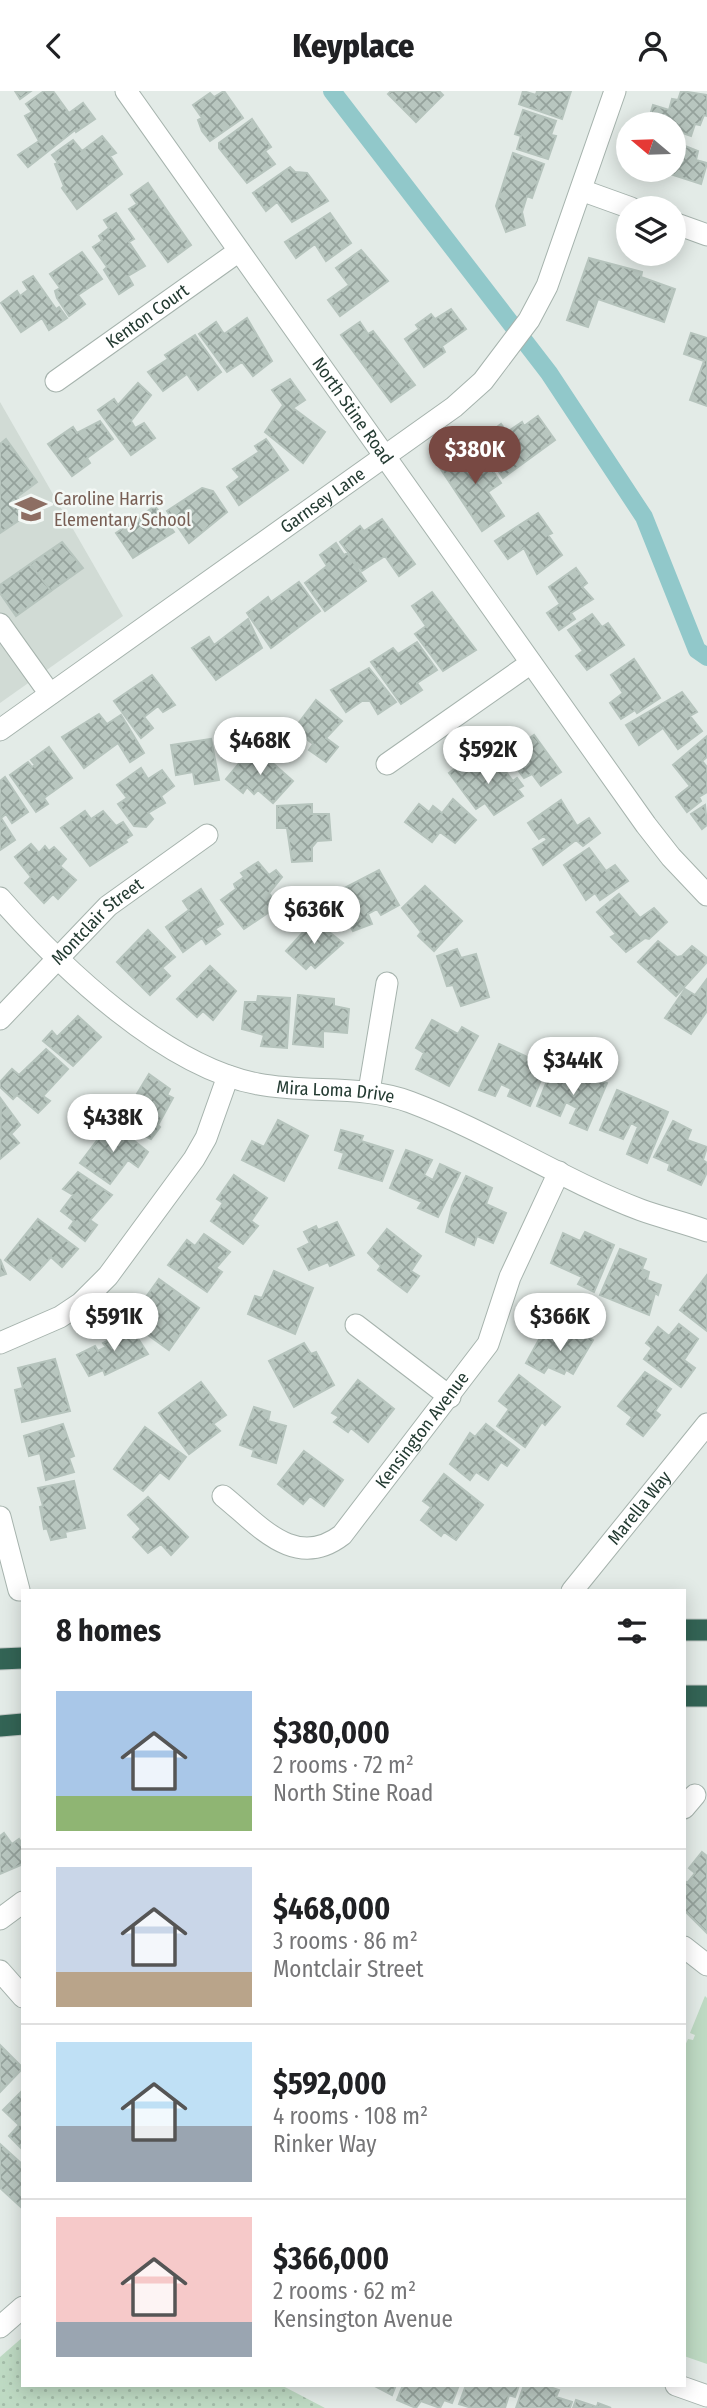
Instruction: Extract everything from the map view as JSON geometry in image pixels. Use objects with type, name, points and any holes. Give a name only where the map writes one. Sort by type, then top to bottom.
[{"type":"highway","points":[[686,1630],[707,1630]]},
{"type":"highway","points":[[0,1659],[21,1657]]},
{"type":"highway","points":[[686,1696],[707,1696]]},
{"type":"highway","points":[[0,1725],[21,1724]]},
{"type":"street","name":"North Stine Road","points":[[126,91],[646,825],[671,857],[707,895]]},
{"type":"street","name":"Garnsey Lane","points":[[0,730],[385,457],[454,407],[483,381],[508,352],[547,286],[615,91]]},
{"type":"street","points":[[581,190],[616,203]]},
{"type":"street","points":[[686,227],[707,235]]},
{"type":"street","name":"Kenton Court","points":[[56,381],[239,251]]},
{"type":"street","points":[[0,624],[50,694]]},
{"type":"street","points":[[387,764],[531,663]]},
{"type":"street","name":"Montclair Street","points":[[0,1019],[108,905],[207,835]]},
{"type":"street","name":"Mira Loma Drive","points":[[0,898],[58,958],[118,1010],[173,1049],[228,1076],[290,1089],[369,1091],[411,1103],[642,1210],[707,1231]]},
{"type":"street","points":[[369,1091],[387,983]]},
{"type":"street","points":[[0,1343],[60,1317],[88,1297],[108,1276],[194,1159],[206,1138],[228,1076]]},
{"type":"street","name":"Kensington Avenue","points":[[223,1496],[283,1543],[310,1550],[324,1546],[342,1535],[488,1344],[510,1276],[559,1172]]},
{"type":"street","points":[[356,1325],[450,1397]]},
{"type":"street","name":"Marella Way","points":[[574,1589],[707,1424]]},
{"type":"street","points":[[0,1517],[19,1590]]},
{"type":"street","points":[[0,1919],[21,1903]]},
{"type":"street","points":[[686,1949],[707,1965]]},
{"type":"street","points":[[0,1971],[21,1995]]},
{"type":"street","points":[[0,2327],[21,2309]]},
{"type":"street","points":[[682,2387],[707,2396]]},
{"type":"shaded area","name":"Caroline Harris Elementary School","points":[[0,402],[123,616],[0,703]]},
{"type":"green space","points":[[705,1996],[707,2364],[686,2357],[686,2044],[688,2039],[693,2040],[695,2035],[690,2033]]},
{"type":"green space","points":[[21,2339],[21,2387],[285,2387],[325,2408],[0,2408],[0,2357]]},
{"type":"building","points":[[15,91],[31,91],[20,99]]},
{"type":"building","points":[[44,91],[53,91],[69,113],[83,103],[95,119],[76,132],[75,130],[28,167],[18,155],[39,141],[25,116],[32,112],[26,104]]},
{"type":"building","points":[[224,91],[243,118],[210,141],[202,131],[198,120],[202,118],[193,105],[210,93],[214,97]]},
{"type":"building","points":[[391,91],[439,91],[443,95],[416,122],[388,94]]},
{"type":"building","points":[[523,91],[536,95],[537,91],[571,91],[562,119],[519,104]]},
{"type":"building","points":[[681,91],[707,95],[707,116],[704,115],[700,125],[695,124],[691,136],[686,134],[686,112],[651,112],[653,105],[669,110],[672,99],[678,100]]},
{"type":"building","points":[[523,110],[556,121],[551,135],[556,136],[548,159],[517,149],[521,136],[515,134]]},
{"type":"building","points":[[252,119],[271,147],[265,151],[275,164],[247,183],[219,148],[219,143]]},
{"type":"building","points":[[102,136],[116,153],[110,156],[122,174],[77,209],[62,188],[64,186],[55,164],[58,163],[52,155],[73,140],[82,151]]},
{"type":"building","points":[[686,146],[698,151],[696,160],[707,163],[701,184],[686,179]]},
{"type":"building","points":[[513,153],[544,164],[532,198],[527,196],[522,212],[525,225],[506,232],[496,206]]},
{"type":"building","points":[[290,167],[295,172],[307,173],[328,201],[292,222],[277,202],[266,211],[253,193]]},
{"type":"building","points":[[148,183],[191,245],[168,262],[129,209],[137,204],[131,195]]},
{"type":"building","points":[[116,213],[134,239],[129,242],[145,266],[128,276],[133,285],[119,294],[104,270],[107,267],[93,247],[102,241],[99,236],[109,228],[104,220]]},
{"type":"building","points":[[330,213],[351,243],[326,261],[315,244],[296,258],[285,242]]},
{"type":"building","points":[[361,250],[388,281],[340,316],[328,300],[349,285],[336,268]]},
{"type":"building","points":[[82,252],[102,279],[78,295],[85,304],[69,316],[57,298],[55,291],[60,288],[50,274]]},
{"type":"building","points":[[589,258],[642,272],[641,277],[675,289],[664,322],[598,299],[588,327],[567,320]]},
{"type":"building","points":[[33,276],[56,309],[59,307],[67,318],[49,330],[42,318],[21,332],[1,303],[17,291],[20,296],[28,290],[23,282]]},
{"type":"building","points":[[451,309],[466,329],[442,346],[445,352],[424,367],[405,339],[419,329],[416,325],[431,314],[435,319]]},
{"type":"building","points":[[247,318],[272,361],[253,376],[242,362],[227,372],[199,334],[216,322],[224,334]]},
{"type":"building","points":[[360,322],[368,334],[373,331],[415,385],[391,402],[341,335]]},
{"type":"building","points":[[691,333],[707,338],[707,406],[690,400],[704,361],[684,354]]},
{"type":"building","points":[[195,335],[221,372],[198,390],[187,374],[163,391],[148,372],[168,359],[165,355]]},
{"type":"building","points":[[290,379],[305,400],[293,408],[325,432],[303,463],[265,432],[283,405],[272,390]]},
{"type":"building","points":[[138,383],[151,395],[131,421],[135,428],[144,423],[155,438],[131,455],[98,410],[114,399],[118,405]]},
{"type":"building","points":[[538,416],[555,440],[503,478],[479,441],[501,424],[507,432],[522,422],[524,426]]},
{"type":"building","points":[[100,421],[113,439],[87,458],[90,463],[72,476],[48,444],[73,427],[77,433]]},
{"type":"building","points":[[6,439],[37,482],[17,497],[30,513],[0,533],[0,444]]},
{"type":"building","points":[[266,439],[288,470],[239,505],[227,487],[240,477],[233,469],[259,452],[255,446]]},
{"type":"building","points":[[475,445],[501,483],[488,492],[504,516],[482,531],[440,468]]},
{"type":"building","points":[[202,488],[213,491],[227,512],[189,543],[167,511]]},
{"type":"building","points":[[155,506],[174,532],[133,558],[116,533]]},
{"type":"building","points":[[538,513],[552,533],[548,535],[562,555],[537,574],[524,548],[508,559],[495,541]]},
{"type":"building","points":[[382,519],[415,564],[399,576],[385,556],[362,571],[340,542],[360,526],[364,531]]},
{"type":"building","points":[[62,542],[83,568],[51,591],[30,564]]},
{"type":"building","points":[[336,543],[344,555],[347,553],[366,581],[325,611],[305,583],[327,566],[320,555]]},
{"type":"building","points":[[30,564],[51,591],[16,616],[0,593],[0,585]]},
{"type":"building","points":[[576,568],[587,583],[582,587],[593,599],[571,613],[575,619],[559,630],[547,613],[560,604],[549,587]]},
{"type":"building","points":[[299,582],[320,611],[271,648],[247,613],[268,597],[271,602]]},
{"type":"building","points":[[432,592],[476,650],[443,671],[415,634],[426,626],[412,606]]},
{"type":"building","points":[[592,614],[602,627],[608,623],[624,645],[587,670],[576,656],[583,651],[568,630]]},
{"type":"building","points":[[248,619],[262,648],[216,680],[192,648],[209,637],[214,645]]},
{"type":"building","points":[[417,642],[437,670],[417,683],[422,690],[401,704],[371,662],[393,648],[398,654]]},
{"type":"building","points":[[634,659],[660,698],[637,713],[635,710],[621,719],[610,703],[623,693],[611,675]]},
{"type":"building","points":[[369,668],[396,702],[378,714],[370,701],[362,701],[346,712],[331,690]]},
{"type":"building","points":[[152,675],[175,705],[163,712],[158,706],[144,717],[153,728],[141,738],[114,701]]},
{"type":"building","points":[[682,692],[697,712],[690,716],[702,731],[678,749],[663,728],[639,745],[626,725]]},
{"type":"building","points":[[316,700],[342,721],[326,738],[338,747],[326,762],[309,750],[313,744],[294,729]]},
{"type":"building","points":[[99,714],[107,724],[121,715],[144,753],[130,762],[118,743],[84,768],[62,737]]},
{"type":"building","points":[[509,730],[520,745],[534,735],[561,772],[541,786],[532,774],[524,778],[509,758],[504,760],[492,741]]},
{"type":"building","points":[[707,736],[707,757],[702,761],[707,767],[707,792],[699,797],[701,801],[687,812],[676,797],[690,786],[673,765]]},
{"type":"building","points":[[211,739],[219,780],[195,784],[193,772],[176,775],[171,745]]},
{"type":"building","points":[[49,747],[72,778],[44,798],[48,804],[36,812],[10,775],[28,762],[32,767],[35,765],[31,760]]},
{"type":"building","points":[[259,751],[293,781],[273,803],[258,790],[254,794],[247,787],[243,793],[226,779],[246,755],[250,758]]},
{"type":"building","points":[[496,759],[513,781],[517,778],[523,786],[518,789],[523,796],[494,815],[485,803],[476,809],[449,773],[466,760],[475,772]]},
{"type":"building","points":[[141,768],[148,779],[162,770],[174,786],[161,796],[165,803],[148,813],[153,819],[146,827],[134,826],[118,804],[127,798],[117,785]]},
{"type":"building","points":[[5,777],[28,812],[12,823],[6,814],[1,818],[15,840],[0,850],[0,781]]},
{"type":"building","points":[[453,799],[476,820],[455,843],[440,832],[432,842],[405,822],[419,804],[429,812],[433,806],[442,813]]},
{"type":"building","points":[[561,800],[577,826],[589,818],[600,833],[583,846],[576,840],[543,865],[533,849],[547,840],[544,836],[539,839],[528,823]]},
{"type":"building","points":[[312,804],[312,814],[329,814],[331,840],[317,841],[312,847],[312,861],[292,862],[287,828],[277,828],[277,806]]},
{"type":"building","points":[[705,805],[707,825],[702,829],[691,814]]},
{"type":"building","points":[[85,811],[91,819],[103,811],[116,826],[123,822],[132,835],[125,840],[127,842],[90,866],[61,828]]},
{"type":"building","points":[[31,844],[39,853],[45,846],[49,851],[54,847],[66,859],[60,866],[76,880],[58,899],[53,894],[44,903],[25,883],[31,877],[15,857]]},
{"type":"building","points":[[589,848],[606,871],[615,865],[628,881],[600,900],[595,893],[586,900],[564,865]]},
{"type":"building","points":[[258,862],[269,875],[276,870],[282,877],[269,893],[278,906],[244,929],[221,900],[236,889],[234,884],[244,877],[241,873]]},
{"type":"building","points":[[379,870],[399,905],[381,915],[377,909],[368,914],[372,924],[353,931],[333,894]]},
{"type":"building","points":[[425,886],[462,921],[434,951],[418,936],[421,932],[402,908]]},
{"type":"building","points":[[201,889],[223,924],[215,929],[220,934],[206,944],[202,938],[183,952],[166,927],[189,910],[183,901]]},
{"type":"building","points":[[619,894],[640,918],[654,908],[667,922],[649,939],[645,938],[626,952],[611,937],[616,934],[597,912]]},
{"type":"building","points":[[314,920],[343,943],[315,968],[311,964],[306,969],[286,951]]},
{"type":"building","points":[[148,930],[175,957],[162,968],[170,976],[150,995],[117,962]]},
{"type":"building","points":[[658,941],[677,957],[682,956],[692,946],[707,958],[707,962],[676,996],[638,962]]},
{"type":"building","points":[[457,949],[461,958],[476,954],[489,997],[461,1006],[453,985],[447,986],[437,956]]},
{"type":"building","points":[[210,966],[236,991],[213,1020],[203,1011],[197,1017],[177,999]]},
{"type":"building","points":[[707,979],[707,1011],[691,1034],[665,1018],[685,989],[695,995]]},
{"type":"building","points":[[298,995],[334,999],[334,1006],[349,1009],[347,1033],[323,1031],[323,1047],[293,1044]]},
{"type":"building","points":[[258,996],[290,998],[287,1048],[261,1046],[264,1035],[242,1029],[245,1002],[257,1002]]},
{"type":"building","points":[[78,1016],[101,1037],[73,1066],[43,1041],[52,1031],[57,1037]]},
{"type":"building","points":[[432,1020],[458,1034],[462,1027],[478,1036],[449,1086],[416,1069],[424,1053],[416,1048]]},
{"type":"building","points":[[499,1044],[547,1066],[530,1106],[508,1096],[511,1089],[501,1084],[495,1096],[479,1090]]},
{"type":"building","points":[[46,1049],[68,1069],[43,1096],[50,1101],[38,1113],[17,1095],[13,1099],[0,1087],[0,1082],[12,1069],[19,1075]]},
{"type":"building","points":[[551,1071],[571,1078],[576,1073],[607,1083],[587,1130],[570,1123],[577,1108],[566,1102],[560,1116],[537,1106]]},
{"type":"building","points":[[149,1074],[170,1089],[167,1095],[173,1098],[158,1125],[160,1127],[151,1139],[141,1134],[146,1125],[126,1112]]},
{"type":"building","points":[[617,1090],[668,1112],[647,1163],[627,1154],[638,1127],[631,1123],[623,1139],[600,1130]]},
{"type":"building","points":[[1,1099],[20,1125],[11,1134],[19,1143],[0,1159]]},
{"type":"building","points":[[278,1120],[308,1136],[284,1181],[242,1160],[252,1141],[264,1147]]},
{"type":"building","points":[[673,1121],[691,1130],[687,1140],[707,1147],[703,1160],[707,1163],[707,1172],[701,1185],[668,1170],[670,1164],[654,1157]]},
{"type":"building","points":[[111,1122],[148,1152],[138,1167],[128,1160],[110,1184],[80,1163]]},
{"type":"building","points":[[341,1130],[363,1136],[361,1141],[393,1151],[382,1181],[339,1168],[344,1153],[335,1150]]},
{"type":"building","points":[[406,1150],[432,1160],[424,1175],[433,1180],[440,1164],[460,1173],[438,1217],[418,1208],[422,1202],[390,1188]]},
{"type":"building","points":[[78,1172],[112,1195],[90,1220],[97,1225],[85,1241],[69,1228],[74,1221],[61,1211],[73,1195],[63,1189]]},
{"type":"building","points":[[234,1175],[267,1198],[251,1221],[258,1226],[243,1244],[211,1221],[223,1203],[217,1199]]},
{"type":"building","points":[[466,1176],[492,1188],[486,1204],[506,1213],[493,1243],[477,1236],[474,1245],[446,1232],[452,1206]]},
{"type":"building","points":[[38,1219],[78,1249],[62,1267],[51,1257],[30,1280],[5,1260]]},
{"type":"building","points":[[337,1222],[354,1255],[330,1266],[328,1262],[309,1270],[298,1249],[310,1243],[304,1232],[316,1226],[318,1230]]},
{"type":"building","points":[[387,1229],[421,1256],[411,1271],[419,1276],[407,1292],[378,1270],[381,1266],[368,1253]]},
{"type":"building","points":[[585,1232],[614,1245],[594,1292],[578,1284],[582,1277],[551,1263],[563,1233],[580,1241]]},
{"type":"building","points":[[204,1234],[230,1252],[216,1268],[222,1272],[207,1292],[168,1265],[187,1240],[195,1246]]},
{"type":"building","points":[[620,1249],[646,1259],[642,1269],[649,1272],[647,1280],[661,1285],[658,1295],[655,1293],[649,1315],[600,1295]]},
{"type":"building","points":[[0,1259],[6,1274],[0,1276]]},
{"type":"building","points":[[274,1271],[313,1288],[295,1334],[248,1314],[255,1296],[262,1298]]},
{"type":"building","points":[[707,1275],[707,1331],[680,1310]]},
{"type":"building","points":[[159,1279],[199,1308],[169,1350],[141,1330],[149,1317],[138,1308]]},
{"type":"building","points":[[679,1324],[698,1339],[684,1360],[695,1368],[681,1387],[644,1359],[652,1348],[646,1343],[658,1327],[669,1336]]},
{"type":"building","points":[[130,1326],[148,1354],[105,1375],[103,1370],[89,1376],[77,1355],[95,1346],[98,1351],[106,1347],[103,1343],[117,1336],[115,1332]]},
{"type":"building","points":[[573,1328],[593,1340],[573,1374],[566,1370],[564,1374],[548,1367],[544,1373],[526,1363],[542,1334],[563,1345]]},
{"type":"building","points":[[304,1343],[311,1354],[316,1352],[334,1385],[294,1407],[269,1361]]},
{"type":"building","points":[[55,1359],[70,1411],[22,1422],[15,1390],[23,1388],[18,1368]]},
{"type":"building","points":[[645,1372],[671,1389],[655,1411],[660,1415],[643,1436],[627,1424],[632,1417],[618,1406]]},
{"type":"building","points":[[519,1375],[560,1407],[545,1425],[542,1422],[525,1447],[497,1426],[509,1409],[499,1401]]},
{"type":"building","points":[[358,1380],[394,1409],[368,1442],[351,1428],[348,1432],[334,1422],[339,1417],[332,1413]]},
{"type":"building","points":[[201,1382],[226,1415],[213,1424],[220,1431],[189,1454],[159,1413]]},
{"type":"building","points":[[254,1407],[270,1412],[268,1421],[286,1426],[276,1463],[252,1456],[254,1450],[240,1445]]},
{"type":"building","points":[[63,1424],[74,1456],[69,1458],[74,1472],[46,1480],[40,1453],[29,1456],[24,1436]]},
{"type":"building","points":[[486,1424],[519,1450],[507,1466],[501,1462],[488,1480],[476,1472],[470,1480],[450,1464],[470,1433],[475,1437]]},
{"type":"building","points":[[145,1427],[186,1457],[169,1479],[160,1472],[143,1491],[114,1469]]},
{"type":"building","points":[[304,1451],[343,1480],[324,1506],[310,1496],[303,1504],[278,1484]]},
{"type":"building","points":[[444,1474],[483,1505],[456,1540],[444,1532],[441,1536],[421,1520],[431,1507],[423,1501]]},
{"type":"building","points":[[74,1481],[85,1528],[65,1532],[66,1537],[51,1540],[47,1528],[44,1529],[40,1507],[43,1506],[38,1488]]},
{"type":"building","points":[[148,1497],[188,1537],[171,1555],[161,1544],[148,1553],[133,1537],[141,1529],[128,1515]]},
{"type":"building","points":[[4,1833],[12,1844],[19,1839],[21,1865],[0,1874],[0,1836]]},
{"type":"building","points":[[702,1852],[707,1856],[707,1933],[686,1912],[686,1882],[695,1873],[689,1868]]},
{"type":"building","points":[[0,2045],[21,2066],[21,2070],[0,2092]]},
{"type":"building","points":[[21,2092],[21,2148],[9,2136],[19,2125],[3,2110]]},
{"type":"building","points":[[0,2144],[21,2163],[21,2207],[0,2188]]},
{"type":"building","points":[[377,2387],[395,2387],[392,2395]]},
{"type":"building","points":[[402,2387],[458,2387],[452,2403],[444,2400],[440,2408],[421,2401],[416,2408],[397,2400]]},
{"type":"building","points":[[465,2387],[518,2387],[515,2397],[509,2395],[505,2408],[472,2408],[459,2404]]},
{"type":"building","points":[[523,2387],[550,2387],[559,2390],[556,2397],[572,2402],[570,2408],[516,2408]]},
{"type":"building","points":[[576,2400],[597,2407],[598,2403],[611,2408],[573,2408]]},
{"type":"waterway","points":[[332,91],[549,373],[644,517],[697,650],[707,657]]},
{"type":"place","name":"Caroline Harris Elementary School","points":[[31,509]]}]
